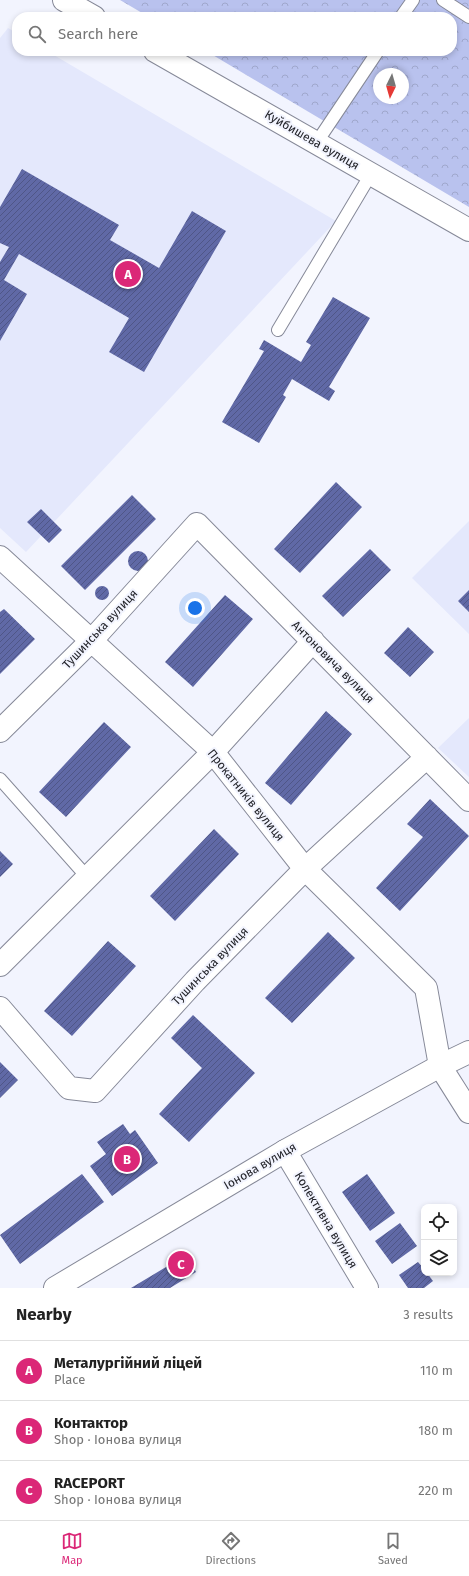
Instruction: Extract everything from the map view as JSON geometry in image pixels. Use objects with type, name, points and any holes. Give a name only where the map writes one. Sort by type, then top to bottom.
[{"type":"street","points":[[64,0],[85,12]]},
{"type":"street","name":"Куйбишева вулиця","points":[[164,56],[469,230]]},
{"type":"street","name":"Тушинська вулиця","points":[[0,731],[92,640],[197,524]]},
{"type":"street","name":"Антоновича вулиця","points":[[197,524],[469,800]]},
{"type":"street","name":"Прокатників вулиця","points":[[0,557],[213,752],[305,869],[426,988],[440,1066]]},
{"type":"street","points":[[0,965],[213,752],[313,641]]},
{"type":"street","name":"Тушинська вулиця","points":[[0,1008],[69,1088],[95,1091],[194,981],[305,869],[427,757]]},
{"type":"street","name":"Іонова вулиця","points":[[55,1288],[285,1151],[440,1066],[469,1052]]},
{"type":"street","points":[[440,1066],[469,1112]]},
{"type":"street","name":"Колективна вулиця","points":[[285,1151],[367,1288]]},
{"type":"lane","points":[[405,12],[413,0]]},
{"type":"lane","points":[[444,0],[469,17]]},
{"type":"lane","points":[[317,142],[375,56]]},
{"type":"lane","points":[[278,330],[371,174]]},
{"type":"lane","points":[[0,779],[88,878]]},
{"type":"shaded area","points":[[8,28],[12,30],[12,56],[56,56],[336,221],[26,552],[0,528],[0,38]]},
{"type":"shaded area","points":[[469,521],[469,634],[412,578]]},
{"type":"shaded area","points":[[469,718],[469,777],[438,748]]},
{"type":"green space","points":[[120,0],[469,0],[469,207],[214,56],[457,56],[457,12],[140,12]]},
{"type":"building","points":[[22,169],[119,225],[110,240],[159,268],[192,211],[226,231],[144,372],[109,352],[129,318],[19,254],[4,280],[27,294],[0,341],[0,262],[9,247],[0,243],[0,207]]},
{"type":"building","points":[[333,297],[370,318],[329,387],[335,391],[329,401],[292,379],[283,395],[286,397],[259,443],[222,422],[264,351],[259,349],[264,340],[301,362],[311,345],[306,342]]},
{"type":"building","points":[[336,482],[362,507],[300,573],[274,549]]},
{"type":"building","points":[[132,495],[156,519],[85,590],[61,566]]},
{"type":"building","points":[[41,509],[62,530],[49,543],[27,522]]},
{"type":"building","points":[[370,549],[391,570],[343,617],[322,596]]},
{"type":"building","points":[[138,551],[145,554],[148,561],[145,568],[138,571],[131,568],[128,561],[131,554]]},
{"type":"building","points":[[102,586],[107,588],[109,593],[107,598],[102,600],[97,598],[95,593],[97,588]]},
{"type":"building","points":[[469,590],[469,612],[458,601]]},
{"type":"building","points":[[225,595],[253,619],[193,687],[165,662]]},
{"type":"building","points":[[4,609],[35,639],[0,674],[0,612]]},
{"type":"building","points":[[408,627],[434,652],[410,677],[384,653]]},
{"type":"building","points":[[326,711],[352,734],[291,805],[265,783]]},
{"type":"building","points":[[104,722],[131,747],[66,817],[39,792]]},
{"type":"building","points":[[430,799],[469,836],[400,911],[376,888],[423,837],[407,824]]},
{"type":"building","points":[[214,829],[239,854],[175,921],[150,896]]},
{"type":"building","points":[[0,851],[13,864],[0,877]]},
{"type":"building","points":[[328,932],[355,958],[292,1023],[265,998]]},
{"type":"building","points":[[108,941],[136,966],[72,1036],[44,1011]]},
{"type":"building","points":[[193,1015],[255,1073],[189,1142],[159,1114],[202,1068],[171,1038]]},
{"type":"building","points":[[0,1062],[18,1080],[0,1098]]},
{"type":"building","points":[[123,1124],[130,1134],[135,1130],[158,1163],[112,1196],[90,1166],[106,1154],[97,1142]]},
{"type":"building","points":[[82,1174],[104,1202],[20,1264],[0,1235]]},
{"type":"building","points":[[367,1174],[395,1213],[370,1231],[342,1192]]},
{"type":"building","points":[[400,1223],[417,1246],[392,1264],[375,1241]]},
{"type":"building","points":[[186,1255],[196,1272],[170,1288],[131,1288]]},
{"type":"building","points":[[418,1262],[421,1266],[421,1276],[429,1276],[433,1281],[424,1288],[408,1288],[399,1275]]},
{"type":"place","name":"Металургійний ліцей","points":[[128,274]]},
{"type":"place","name":"Контактор","points":[[127,1159]]},
{"type":"place","name":"RACEPORT","points":[[181,1264]]}]
